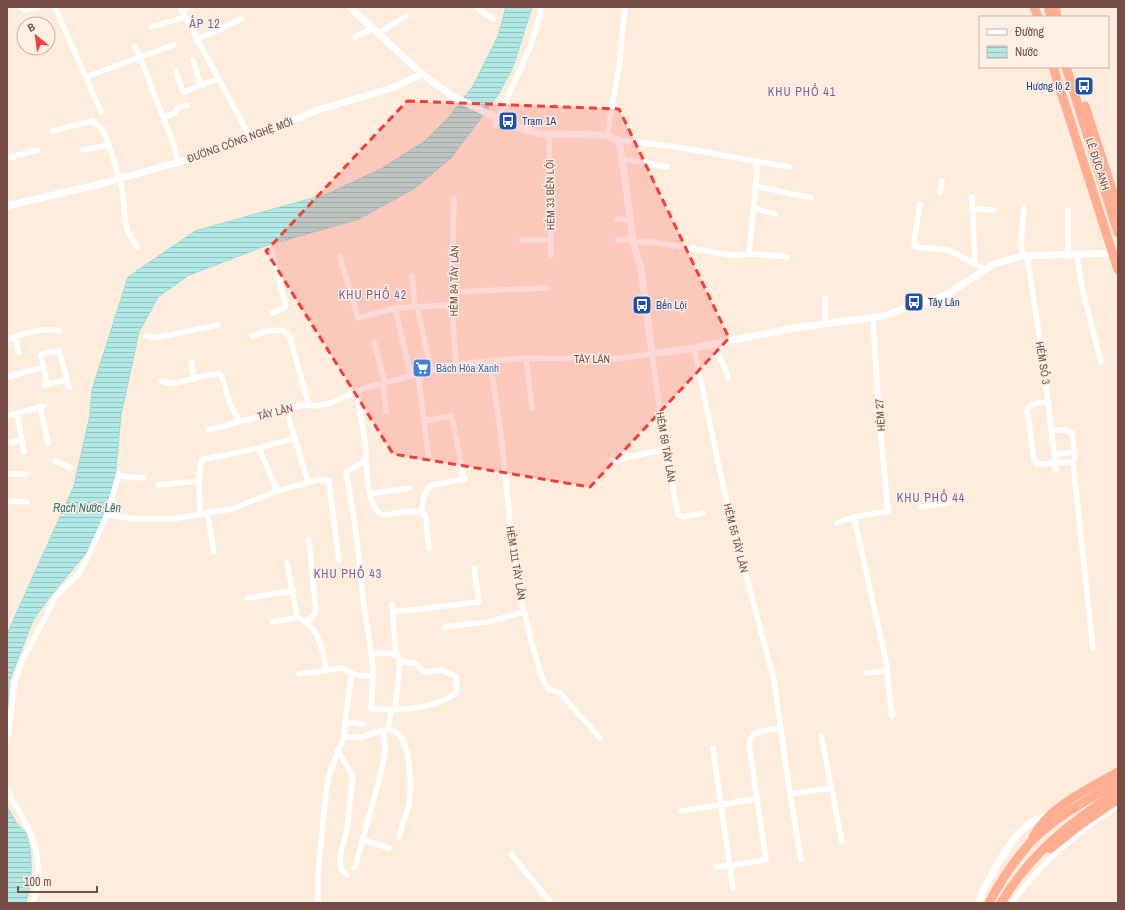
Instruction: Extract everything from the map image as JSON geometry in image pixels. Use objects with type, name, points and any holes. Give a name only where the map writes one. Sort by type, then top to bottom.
[{"type":"highway","name":"LÊ ĐỨC ANH","points":[[1053,68],[1107,234],[1116,254],[1118,270]]},
{"type":"highway","name":"LÊ ĐỨC ANH","points":[[1058,68],[1083,131]]},
{"type":"highway","name":"LÊ ĐỨC ANH","points":[[1066,68],[1083,131]]},
{"type":"highway","name":"LÊ ĐỨC ANH","points":[[1072,68],[1118,208]]},
{"type":"highway","points":[[1083,131],[1118,233]]},
{"type":"highway","points":[[1083,131],[1116,254]]},
{"type":"highway","points":[[1107,234],[1112,238],[1118,238]]},
{"type":"highway","points":[[989,903],[995,891],[1031,843],[1040,825],[1072,800],[1118,772]]},
{"type":"highway","points":[[1031,843],[1066,814],[1118,782]]},
{"type":"highway","points":[[1001,903],[1014,882],[1038,852],[1062,830],[1118,792]]},
{"type":"highway","points":[[1014,882],[1064,837],[1118,799]]},
{"type":"street","points":[[21,7],[25,10],[39,7]]},
{"type":"street","points":[[55,7],[102,112]]},
{"type":"street","points":[[190,7],[180,9],[250,137]]},
{"type":"street","points":[[350,7],[422,74],[459,100],[518,128],[548,134],[607,135],[617,140],[676,146],[789,167]]},
{"type":"street","points":[[476,7],[493,19]]},
{"type":"street","points":[[495,125],[508,93],[531,45],[542,7]]},
{"type":"street","points":[[607,135],[619,67],[625,7]]},
{"type":"street","points":[[379,33],[406,16]]},
{"type":"street","points":[[152,27],[184,17]]},
{"type":"street","points":[[196,40],[241,19]]},
{"type":"street","points":[[355,37],[373,28]]},
{"type":"street","points":[[86,77],[174,45]]},
{"type":"street","points":[[135,47],[164,117],[178,162]]},
{"type":"street","points":[[193,60],[201,86]]},
{"type":"street","points":[[176,71],[183,92],[218,79]]},
{"type":"street","name":"ĐƯỜNG CÔNG NGHỆ MỚI","points":[[7,206],[119,179],[204,155],[318,110],[395,87],[422,74]]},
{"type":"street","points":[[164,117],[176,113],[177,108],[187,105]]},
{"type":"street","points":[[52,131],[92,122],[102,129],[109,145],[125,200],[125,218],[128,232],[137,247]]},
{"type":"street","name":"HẺM 33 BẾN LỘI","points":[[548,134],[551,255]]},
{"type":"street","points":[[617,140],[622,159],[633,240],[641,268],[652,354]]},
{"type":"street","points":[[83,150],[109,145]]},
{"type":"street","points":[[7,158],[38,150]]},
{"type":"street","points":[[622,159],[667,167]]},
{"type":"street","points":[[749,254],[758,162]]},
{"type":"street","points":[[940,193],[942,181]]},
{"type":"street","points":[[755,186],[811,198]]},
{"type":"street","points":[[972,197],[974,264]]},
{"type":"street","name":"HẺM 84 TÂY LÂN","points":[[454,199],[452,305],[456,364]]},
{"type":"street","points":[[920,204],[914,242],[915,247],[948,250],[985,269]]},
{"type":"street","name":"HẺM SỐ 3","points":[[1024,207],[1021,244],[1025,256],[1049,403],[1056,467]]},
{"type":"street","points":[[753,208],[775,214]]},
{"type":"street","points":[[972,209],[994,210]]},
{"type":"street","points":[[1068,210],[1068,256]]},
{"type":"street","points":[[617,219],[630,220]]},
{"type":"street","points":[[522,240],[551,240]]},
{"type":"street","points":[[618,240],[652,242],[730,255],[749,254],[787,257]]},
{"type":"street","points":[[272,251],[286,308],[272,313]]},
{"type":"street","name":"TÂY LÂN","points":[[208,430],[303,405],[309,406],[330,402],[384,383],[456,364],[526,358],[614,359],[694,348],[825,324],[874,318],[946,295],[985,269],[1001,262],[1025,256],[1116,254]]},
{"type":"street","points":[[1077,256],[1083,291],[1101,362]]},
{"type":"street","points":[[340,258],[358,318],[395,308],[452,305]]},
{"type":"street","points":[[412,276],[416,306],[431,370]]},
{"type":"street","points":[[453,292],[547,288]]},
{"type":"street","points":[[825,298],[825,324]]},
{"type":"street","points":[[395,308],[411,376]]},
{"type":"street","name":"HẺM 27","points":[[854,517],[888,511],[879,416],[874,318]]},
{"type":"street","points":[[146,336],[156,338],[218,325]]},
{"type":"street","points":[[7,339],[33,331],[48,329],[60,331]]},
{"type":"street","points":[[252,336],[272,330],[284,331],[290,337],[309,406]]},
{"type":"street","points":[[15,337],[20,353]]},
{"type":"street","points":[[374,342],[384,383],[386,411]]},
{"type":"street","points":[[713,344],[716,354],[727,370],[728,378]]},
{"type":"street","name":"HẺM 55 TÂY LÂN","points":[[694,348],[724,490],[774,681],[801,860]]},
{"type":"street","points":[[66,380],[45,384],[44,367],[41,356],[43,353],[59,350],[69,387]]},
{"type":"street","name":"HẺM 59 TÂY LÂN","points":[[652,354],[666,450],[678,515],[684,517],[703,513]]},
{"type":"street","points":[[526,358],[532,408]]},
{"type":"street","name":"HẺM 111 TÂY LÂN","points":[[490,360],[501,435],[516,578],[541,675],[548,689],[562,695],[600,738]]},
{"type":"street","points":[[192,362],[191,367],[194,379]]},
{"type":"street","points":[[7,377],[44,367]]},
{"type":"street","points":[[161,381],[165,383],[220,374],[230,404],[239,421]]},
{"type":"street","points":[[418,374],[430,460]]},
{"type":"street","points":[[357,392],[373,506],[383,515],[415,511],[421,513],[426,518],[429,549]]},
{"type":"street","points":[[1049,403],[1039,402],[1032,404],[1027,409],[1034,460],[1037,464],[1056,467],[1073,462]]},
{"type":"street","points":[[7,416],[42,406],[48,443]]},
{"type":"street","points":[[286,409],[308,482]]},
{"type":"street","points":[[17,413],[24,452]]},
{"type":"street","points":[[421,513],[425,493],[428,487],[464,479],[452,416],[424,421]]},
{"type":"street","points":[[1052,430],[1065,430],[1072,433],[1075,452],[1073,462],[1093,649]]},
{"type":"street","points":[[200,513],[199,481],[201,460],[259,448],[295,438]]},
{"type":"street","points":[[7,443],[22,440]]},
{"type":"street","points":[[259,448],[277,491]]},
{"type":"street","points":[[610,461],[666,450]]},
{"type":"street","points":[[1055,454],[1075,452]]},
{"type":"street","points":[[54,461],[71,468]]},
{"type":"street","points":[[366,461],[347,471],[346,475],[356,521],[364,606],[372,654],[373,676],[371,709],[393,710],[436,704],[448,699],[457,692],[456,676],[441,670],[425,672],[415,663],[400,662]]},
{"type":"street","points":[[7,474],[26,474]]},
{"type":"street","points":[[7,742],[15,681],[22,661],[57,595],[82,569],[107,515],[118,475],[144,478]]},
{"type":"street","points":[[107,515],[172,519],[200,513],[232,509],[277,491],[308,482],[318,480],[329,481],[339,560]]},
{"type":"street","points":[[158,485],[199,481]]},
{"type":"street","points":[[371,494],[409,488]]},
{"type":"street","points":[[7,501],[27,502]]},
{"type":"street","points":[[921,507],[949,504]]},
{"type":"street","points":[[207,512],[214,552]]},
{"type":"street","points":[[837,523],[854,517],[874,602],[888,671],[892,716]]},
{"type":"street","points":[[307,621],[316,612],[309,540]]},
{"type":"street","points":[[287,563],[293,591],[296,617]]},
{"type":"street","points":[[393,612],[479,602],[474,568]]},
{"type":"street","points":[[247,598],[293,591]]},
{"type":"street","points":[[355,868],[365,841],[385,752],[386,730],[393,710],[400,662],[396,654],[392,604]]},
{"type":"street","points":[[444,627],[486,622],[524,612]]},
{"type":"street","points":[[272,622],[296,617],[307,621],[317,633],[327,670]]},
{"type":"street","points":[[372,654],[389,652],[396,654]]},
{"type":"street","points":[[298,674],[342,668],[352,673],[373,676]]},
{"type":"street","points":[[866,673],[888,671]]},
{"type":"street","points":[[318,903],[318,873],[326,792],[337,750],[344,737],[352,673]]},
{"type":"street","points":[[345,722],[362,724]]},
{"type":"street","points":[[717,867],[766,860],[750,739],[757,732],[780,728]]},
{"type":"street","points":[[344,737],[361,737],[386,730],[396,731],[402,737],[406,748],[410,776],[409,804],[399,837]]},
{"type":"street","points":[[821,735],[842,842]]},
{"type":"street","points":[[713,748],[733,888]]},
{"type":"street","points":[[337,750],[353,776],[348,828],[340,858],[341,869],[347,875]]},
{"type":"street","points":[[7,788],[11,799],[34,841],[39,864],[39,885],[33,903]]},
{"type":"street","points":[[790,794],[831,788]]},
{"type":"street","points":[[682,811],[757,798]]},
{"type":"street","points":[[1012,903],[1028,881],[1063,846],[1087,826],[1118,806]]},
{"type":"street","points":[[978,903],[985,887],[1011,844],[1034,820],[1040,817],[1048,818]]},
{"type":"street","points":[[365,841],[389,848]]},
{"type":"street","points":[[511,854],[551,903]]},
{"type":"highlighted area","points":[[407,101],[619,109],[729,338],[590,487],[393,454],[266,251]]},
{"type":"water","name":"Rạch Nước Lên","points":[[506,7],[532,7],[513,67],[498,95],[451,158],[415,188],[359,219],[268,245],[189,275],[158,297],[139,332],[121,415],[114,490],[105,517],[87,552],[33,620],[9,682],[7,730],[7,634],[74,486],[90,415],[92,390],[128,277],[195,231],[327,194],[381,169],[425,141],[449,117],[473,86],[498,36]]},
{"type":"water","points":[[7,806],[16,822],[26,833],[30,849],[31,878],[30,888],[25,903],[7,903]]},
{"type":"place","name":"Hương lộ 2","points":[[1084,86]]},
{"type":"place","name":"Trạm 1A","points":[[508,121]]},
{"type":"place","name":"Tây Lân","points":[[914,302]]},
{"type":"place","name":"Bến Lội","points":[[642,305]]},
{"type":"place","name":"Bách Hóa Xanh","points":[[422,368]]},
{"type":"district","name":"ẤP 12","points":[[205,24]]},
{"type":"district","name":"KHU PHỐ 41","points":[[802,92]]},
{"type":"district","name":"KHU PHỐ 42","points":[[373,295]]},
{"type":"district","name":"KHU PHỐ 44","points":[[931,498]]},
{"type":"district","name":"KHU PHỐ 43","points":[[348,574]]}]
